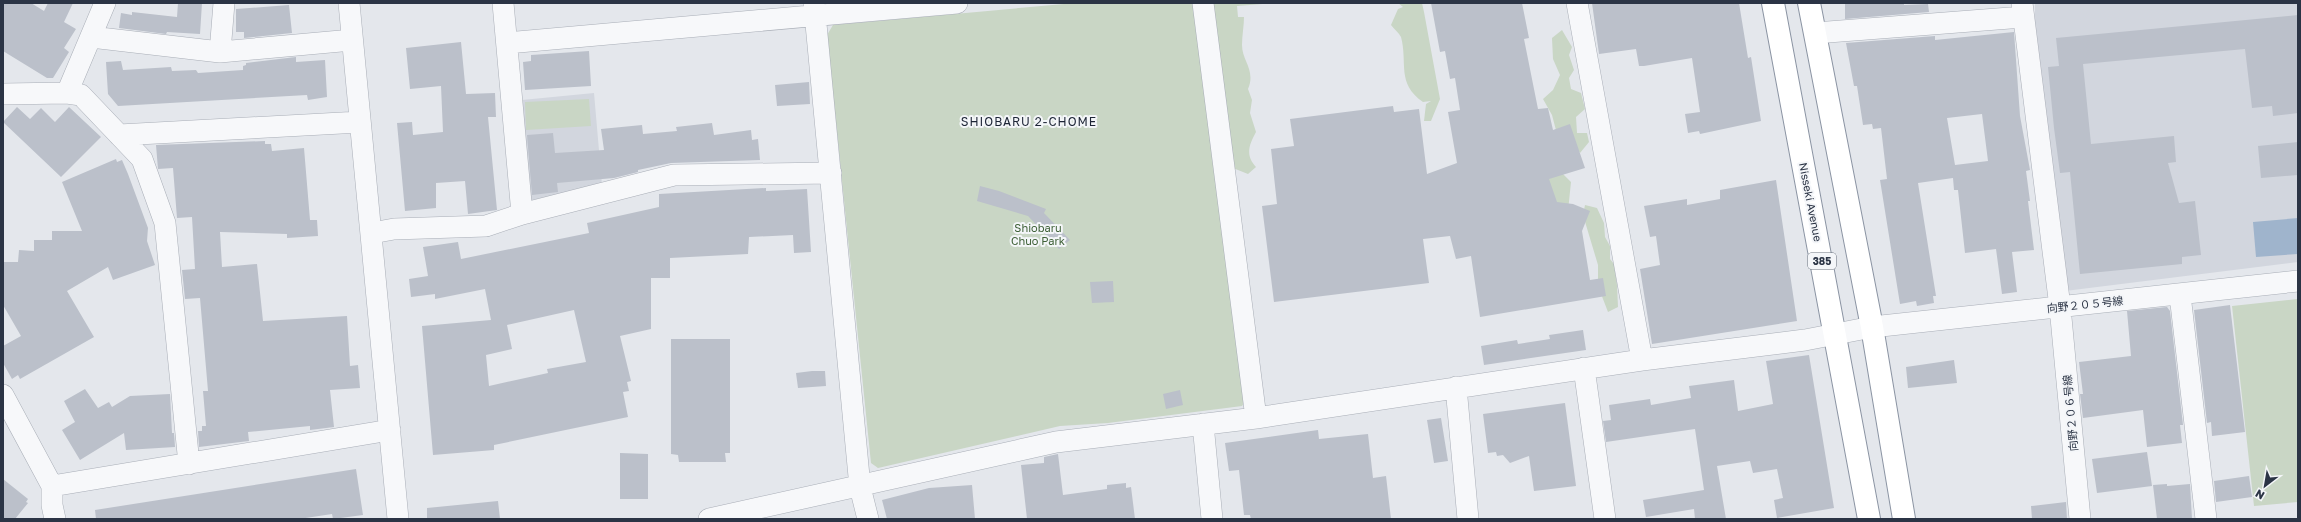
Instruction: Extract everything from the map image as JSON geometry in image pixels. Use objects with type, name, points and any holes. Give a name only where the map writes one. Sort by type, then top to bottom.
[{"type":"highway","name":"Nisseki Avenue","points":[[1773,3],[1836,334],[1868,519]]},
{"type":"highway","points":[[1809,3],[1872,327],[1904,519]]},
{"type":"street","points":[[67,93],[105,3]]},
{"type":"street","points":[[220,52],[224,3]]},
{"type":"street","points":[[349,3],[372,232],[398,519]]},
{"type":"street","points":[[503,3],[522,214]]},
{"type":"street","points":[[507,43],[814,9],[957,3]]},
{"type":"street","points":[[1203,3],[1256,418]]},
{"type":"street","points":[[1577,3],[1642,360]]},
{"type":"street","points":[[814,9],[831,173],[860,487],[868,519]]},
{"type":"street","points":[[1815,33],[2022,10]]},
{"type":"street","name":"向野２０６号線","points":[[2022,10],[2060,307],[2080,519]]},
{"type":"street","points":[[90,37],[220,52],[352,40]]},
{"type":"street","points":[[3,94],[67,93],[81,95],[142,159],[165,222],[189,464]]},
{"type":"street","points":[[119,135],[360,122]]},
{"type":"street","points":[[372,232],[394,229],[486,226],[522,214],[674,175],[831,173]]},
{"type":"street","name":"向野２０５号線","points":[[709,519],[860,487],[1056,442],[1256,418],[1584,368],[1836,334],[1872,327],[2180,295],[2298,281]]},
{"type":"street","points":[[2180,295],[2206,519]]},
{"type":"street","points":[[1584,368],[1605,519]]},
{"type":"street","points":[[1456,387],[1468,519]]},
{"type":"street","points":[[3,395],[52,486],[52,505],[55,519]]},
{"type":"street","points":[[1203,424],[1212,519]]},
{"type":"street","points":[[52,486],[390,430]]},
{"type":"shaded area","points":[[2035,3],[2298,3],[2298,262],[2065,291],[2035,29]]},
{"type":"shaded area","points":[[594,93],[602,185],[527,201],[522,100]]},
{"type":"green space","name":"Shiobaru Chuo Park","points":[[1075,3],[1197,3],[1249,396],[1242,406],[1108,423],[1060,426],[878,468],[871,463],[827,35],[833,25]]},
{"type":"green space","points":[[1213,3],[1274,3],[1237,6],[1238,17],[1244,17],[1242,41],[1243,51],[1250,71],[1250,82],[1248,89],[1252,100],[1250,113],[1256,132],[1250,146],[1249,154],[1256,167],[1248,174],[1233,168]]},
{"type":"green space","points":[[1398,3],[1422,3],[1440,99],[1431,121],[1424,121],[1426,104],[1431,101],[1423,102],[1415,95],[1406,80],[1401,37],[1391,25],[1398,9],[1403,7]]},
{"type":"green space","points":[[1562,30],[1572,47],[1569,55],[1574,70],[1569,78],[1571,89],[1581,93],[1585,109],[1576,117],[1577,133],[1587,133],[1589,142],[1580,153],[1573,142],[1557,134],[1552,115],[1543,99],[1553,90],[1560,75],[1553,59],[1552,38]]},
{"type":"green space","points":[[589,99],[591,126],[526,130],[525,102]]},
{"type":"green space","points":[[1560,171],[1571,182],[1568,211],[1554,213],[1532,175]]},
{"type":"green space","points":[[1585,205],[1597,208],[1604,223],[1605,237],[1610,246],[1610,259],[1614,264],[1618,307],[1608,312],[1598,286],[1598,265],[1583,215]]},
{"type":"green space","points":[[2298,299],[2298,502],[2254,506],[2232,306]]},
{"type":"water","points":[[2298,218],[2298,254],[2256,257],[2253,222]]},
{"type":"building","points":[[3,3],[31,3],[44,11],[48,3],[73,3],[64,22],[76,29],[64,48],[69,52],[53,78],[47,78],[3,51]]},
{"type":"building","points":[[178,3],[202,3],[200,34],[167,32],[166,34],[119,28],[121,13],[132,15],[132,12],[177,17]]},
{"type":"building","points":[[1431,3],[1522,3],[1529,38],[1524,39],[1538,109],[1548,108],[1553,130],[1570,124],[1585,168],[1549,179],[1557,202],[1573,204],[1590,211],[1582,231],[1590,280],[1603,278],[1606,296],[1480,317],[1471,256],[1456,259],[1450,236],[1423,239],[1429,283],[1274,302],[1262,206],[1277,204],[1271,149],[1294,146],[1290,119],[1393,106],[1394,112],[1419,109],[1427,174],[1457,163],[1448,112],[1460,110],[1455,78],[1450,79],[1445,51],[1440,52]]},
{"type":"building","points":[[1592,3],[1739,3],[1748,58],[1751,57],[1761,121],[1700,134],[1699,131],[1688,133],[1685,114],[1700,112],[1692,58],[1639,66],[1636,49],[1599,54]]},
{"type":"building","points":[[1845,3],[1904,3],[1904,5],[1928,4],[1929,12],[1845,19]]},
{"type":"building","points":[[289,5],[292,33],[244,38],[244,32],[236,32],[236,9]]},
{"type":"building","points":[[2298,15],[2298,113],[2273,116],[2272,106],[2252,108],[2245,49],[2083,64],[2091,144],[2174,136],[2176,162],[2168,163],[2179,203],[2195,201],[2201,255],[2182,257],[2182,264],[2080,274],[2070,172],[2060,173],[2054,128],[2048,67],[2059,66],[2056,38]]},
{"type":"building","points":[[2014,32],[2020,116],[2030,170],[2026,171],[2034,250],[2012,252],[2017,292],[2002,294],[1996,249],[1965,253],[1958,190],[1954,190],[1953,178],[1918,183],[1936,296],[1933,296],[1934,303],[1917,306],[1916,301],[1900,304],[1880,180],[1887,179],[1881,128],[1873,129],[1872,124],[1863,125],[1857,86],[1854,86],[1846,43],[1935,36],[1935,40]],"holes":[[[1982,114],[1988,161],[1955,165],[1947,118]]]},
{"type":"building","points":[[461,42],[466,94],[495,93],[496,117],[488,117],[497,210],[468,214],[465,181],[436,183],[436,208],[405,211],[397,123],[412,122],[413,135],[443,132],[441,86],[410,89],[406,48]]},
{"type":"building","points":[[589,51],[591,86],[525,90],[523,62],[531,61],[531,55]]},
{"type":"building","points":[[296,57],[296,62],[325,60],[327,97],[308,100],[307,95],[118,106],[108,94],[106,62],[121,61],[123,70],[171,67],[172,71],[196,70],[198,73],[243,70],[243,66],[246,65],[246,63]]},
{"type":"building","points":[[809,82],[810,104],[777,106],[775,85]]},
{"type":"building","points":[[17,107],[30,119],[41,108],[55,122],[69,107],[101,137],[61,177],[3,122]]},
{"type":"building","points":[[712,123],[714,135],[751,130],[752,140],[758,139],[760,160],[671,163],[638,170],[638,172],[614,178],[557,183],[558,192],[532,195],[527,135],[553,133],[555,153],[604,150],[601,129],[642,125],[643,134],[677,131],[676,127]]},
{"type":"building","points":[[265,141],[265,144],[271,144],[272,151],[304,148],[310,220],[317,220],[318,236],[287,238],[287,234],[220,232],[222,267],[257,264],[263,321],[347,316],[350,366],[358,365],[360,388],[330,390],[334,427],[310,430],[310,426],[248,432],[249,441],[199,447],[198,431],[202,431],[202,426],[206,426],[203,391],[208,391],[200,298],[185,299],[182,270],[195,269],[192,217],[177,218],[173,168],[158,169],[156,145]]},
{"type":"building","points":[[2298,142],[2298,175],[2261,178],[2258,146]]},
{"type":"building","points":[[116,159],[117,162],[122,160],[148,228],[147,241],[155,265],[113,280],[108,267],[67,291],[94,337],[20,379],[18,375],[12,379],[3,363],[3,346],[21,336],[3,305],[3,262],[18,262],[19,250],[34,251],[34,240],[52,240],[52,231],[82,231],[62,182]]},
{"type":"building","points":[[1776,180],[1797,321],[1652,344],[1640,269],[1660,265],[1656,236],[1650,237],[1644,206],[1687,199],[1687,205],[1720,199],[1720,190]]},
{"type":"building","points":[[980,186],[999,191],[1046,209],[1044,213],[1070,240],[1059,249],[1028,216],[977,201]]},
{"type":"building","points":[[766,188],[766,191],[807,189],[811,252],[794,253],[793,235],[749,237],[748,254],[670,258],[670,278],[651,278],[651,329],[620,336],[631,381],[627,382],[629,391],[623,392],[628,417],[494,445],[494,450],[433,455],[422,326],[491,320],[485,289],[435,299],[435,294],[411,297],[409,279],[428,276],[423,247],[458,242],[461,259],[589,233],[587,223],[659,207],[659,194]],"holes":[[[574,310],[586,362],[547,369],[548,373],[489,386],[486,355],[512,349],[507,325]]]},
{"type":"building","points":[[1113,281],[1114,302],[1092,303],[1090,282]]},
{"type":"building","points":[[2230,305],[2245,432],[2212,436],[2211,422],[2207,423],[2194,310]]},
{"type":"building","points":[[2167,307],[2170,311],[2183,425],[2180,425],[2182,443],[2147,447],[2143,410],[2083,418],[2080,394],[2083,394],[2079,362],[2131,356],[2127,311]]},
{"type":"building","points":[[1583,330],[1586,350],[1484,365],[1481,346],[1517,340],[1518,344],[1550,339],[1549,335]]},
{"type":"building","points":[[671,339],[730,339],[730,453],[725,453],[726,462],[679,462],[678,455],[671,454]]},
{"type":"building","points":[[1809,355],[1834,508],[1777,518],[1774,500],[1783,498],[1777,469],[1753,473],[1750,461],[1717,466],[1726,519],[1695,519],[1694,509],[1646,517],[1643,500],[1704,490],[1695,429],[1606,442],[1603,421],[1611,420],[1609,405],[1650,399],[1651,405],[1691,398],[1689,386],[1734,380],[1738,411],[1773,404],[1766,361]]},
{"type":"building","points":[[1954,360],[1957,383],[1908,388],[1906,367]]},
{"type":"building","points":[[825,371],[826,386],[798,388],[796,373]]},
{"type":"building","points":[[85,389],[98,408],[109,402],[112,407],[130,396],[170,394],[172,433],[174,433],[175,447],[126,450],[124,433],[80,460],[62,430],[75,422],[64,401]]},
{"type":"building","points":[[1180,390],[1183,405],[1166,409],[1163,394]]},
{"type":"building","points":[[1565,403],[1576,486],[1534,491],[1529,456],[1510,463],[1503,455],[1497,456],[1496,452],[1488,453],[1483,414]]},
{"type":"building","points":[[1441,418],[1448,461],[1434,463],[1427,420]]},
{"type":"building","points":[[1318,430],[1319,439],[1368,434],[1373,478],[1386,476],[1391,519],[1251,519],[1250,515],[1244,515],[1239,470],[1229,471],[1225,443]]},
{"type":"building","points":[[2147,452],[2152,486],[2097,493],[2092,459]]},
{"type":"building","points":[[620,453],[648,454],[648,499],[620,499]]},
{"type":"building","points":[[1058,454],[1063,495],[1107,489],[1107,485],[1126,483],[1126,488],[1131,487],[1135,519],[1027,519],[1021,465],[1044,463],[1044,457]]},
{"type":"building","points":[[356,469],[363,515],[333,519],[332,514],[299,519],[96,519],[95,510]]},
{"type":"building","points":[[2249,476],[2252,497],[2216,502],[2214,481]]},
{"type":"building","points":[[3,479],[28,499],[26,502],[28,503],[15,519],[3,519]]},
{"type":"building","points":[[2167,484],[2167,486],[2190,484],[2192,519],[2157,519],[2153,485]]},
{"type":"building","points":[[972,485],[975,519],[887,519],[882,500],[929,488]]},
{"type":"building","points":[[498,501],[500,519],[427,519],[427,508]]},
{"type":"building","points":[[2066,502],[2067,519],[2032,519],[2031,506]]},
{"type":"district","name":"SHIOBARU 2-CHOME","points":[[1029,121]]}]
